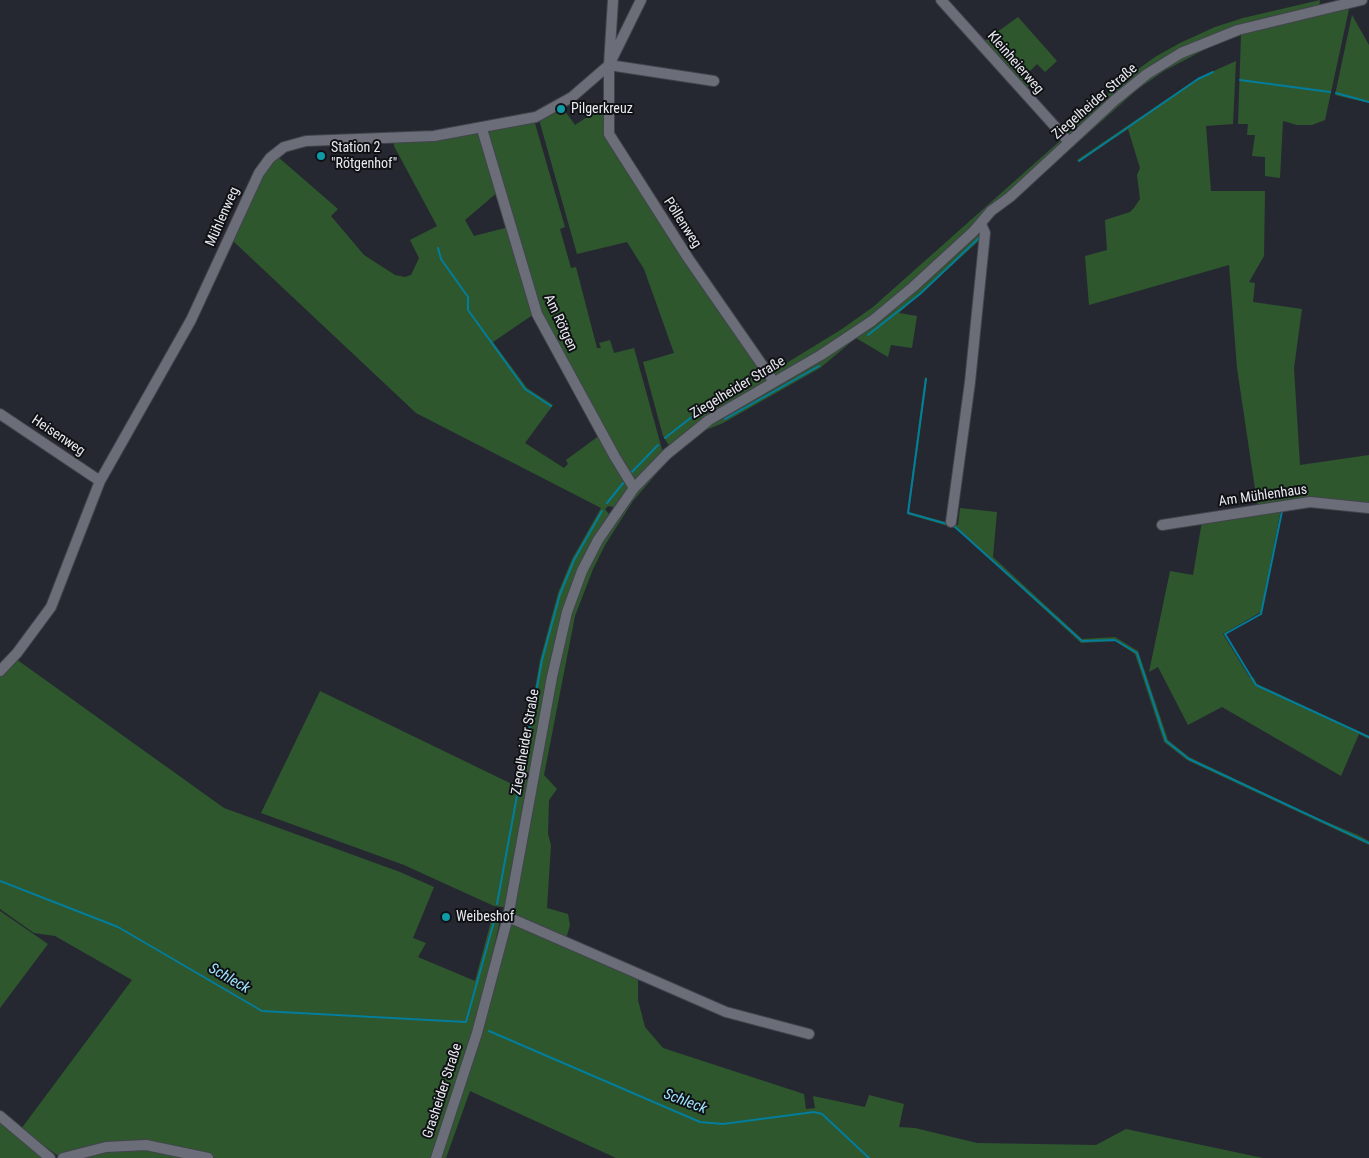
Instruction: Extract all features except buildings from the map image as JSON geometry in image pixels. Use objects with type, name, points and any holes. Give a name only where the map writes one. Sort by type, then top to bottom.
[{"type":"street","name":"Pöllenweg","points":[[613,0],[609,65],[609,134],[688,258],[774,382]]},
{"type":"street","name":"Mühlenweg","points":[[0,671],[17,653],[51,606],[100,481],[192,320],[259,172],[270,158],[284,146],[306,142],[434,136],[482,129],[536,117],[572,97],[609,65],[640,0]]},
{"type":"street","name":"Kleinheierweg","points":[[941,0],[1069,142]]},
{"type":"street","name":"Ziegelheider Straße","points":[[478,1031],[508,917],[552,676],[567,612],[582,571],[598,540],[634,488],[667,454],[693,431],[718,414],[821,355],[872,321],[913,287],[980,224],[991,211],[1010,197],[1132,85],[1181,53],[1238,30],[1322,5],[1362,0]]},
{"type":"street","points":[[609,65],[714,81]]},
{"type":"street","name":"Am Rötgen","points":[[482,129],[537,314],[615,457],[634,488]]},
{"type":"street","points":[[951,522],[985,233],[980,224]]},
{"type":"street","name":"Heisenweg","points":[[0,414],[100,481]]},
{"type":"street","name":"Am Mühlenhaus","points":[[1162,525],[1310,502],[1369,508]]},
{"type":"street","points":[[508,917],[726,1012],[809,1034]]},
{"type":"street","name":"Grasheider Straße","points":[[436,1158],[478,1031]]},
{"type":"street","points":[[0,1116],[50,1158]]},
{"type":"street","points":[[63,1158],[106,1147],[146,1145],[208,1158]]},
{"type":"green space","points":[[1320,0],[1319,6],[1188,46],[1071,137],[1065,136],[1119,83],[1155,57],[1180,43],[1215,27],[1243,18]]},
{"type":"green space","points":[[1344,7],[1349,9],[1325,120],[1312,125],[1297,125],[1283,121],[1280,178],[1265,176],[1265,157],[1252,156],[1255,135],[1247,135],[1248,124],[1238,124],[1241,35],[1219,42],[1164,71],[1138,89],[1067,152],[1065,150],[1138,85],[1188,53],[1242,32]]},
{"type":"green space","points":[[1352,15],[1369,45],[1369,103],[1335,95]]},
{"type":"green space","points":[[1018,17],[1057,61],[1045,72],[1037,64],[1029,72],[1037,79],[1024,91],[982,43]]},
{"type":"green space","points":[[1236,61],[1233,124],[1206,126],[1211,191],[1265,191],[1264,256],[1249,282],[1255,283],[1253,302],[1302,309],[1294,368],[1300,465],[1369,455],[1369,506],[1310,500],[1258,509],[1237,368],[1229,265],[1089,305],[1085,256],[1107,250],[1105,220],[1130,212],[1140,199],[1137,175],[1140,168],[1128,129],[1079,162],[1077,160],[1198,78]]},
{"type":"green space","points":[[606,105],[604,135],[766,375],[766,381],[670,447],[663,436],[643,362],[674,353],[644,269],[627,242],[577,254],[540,123],[540,119],[562,107],[575,125]]},
{"type":"green space","points":[[534,120],[565,227],[560,229],[571,268],[576,267],[597,348],[601,348],[599,343],[610,340],[614,353],[634,348],[663,453],[636,481],[630,478],[540,316],[487,131]]},
{"type":"green space","points":[[479,133],[499,191],[465,220],[474,236],[509,227],[534,314],[493,342],[527,388],[553,405],[525,443],[564,468],[568,464],[566,460],[600,435],[630,488],[614,507],[608,506],[605,509],[609,514],[582,565],[507,905],[503,907],[494,906],[404,865],[261,813],[320,691],[518,787],[540,660],[558,593],[572,559],[601,508],[416,413],[232,240],[262,174],[278,157],[338,209],[331,216],[364,255],[395,275],[405,277],[411,275],[419,258],[410,240],[437,226],[394,146],[394,141],[440,139]]},
{"type":"green space","points":[[1062,139],[1063,144],[900,294],[852,330],[777,376],[772,372],[842,329],[873,307]]},
{"type":"green space","points":[[980,230],[982,238],[899,313],[917,316],[912,348],[891,345],[888,357],[856,338],[820,368],[723,423],[706,430],[707,426],[809,365]]},
{"type":"green space","points":[[925,377],[927,378],[909,512],[949,523],[948,526],[907,514]]},
{"type":"green space","points":[[674,453],[633,501],[605,545],[593,569],[575,616],[544,775],[557,789],[549,800],[548,834],[551,845],[547,908],[568,914],[570,925],[566,939],[515,916],[512,909],[565,636],[572,606],[602,539],[631,498]]},
{"type":"green space","points":[[960,508],[997,512],[993,557],[1082,639],[1115,637],[1138,651],[1168,740],[1189,757],[1317,818],[1358,835],[1369,841],[1369,845],[1187,760],[1164,742],[1135,654],[1115,641],[1081,643],[957,529],[952,527],[953,524],[958,525]]},
{"type":"green space","points":[[1281,509],[1261,612],[1223,634],[1250,678],[1253,677],[1257,684],[1369,736],[1369,739],[1359,734],[1341,776],[1222,707],[1188,725],[1158,667],[1149,672],[1170,571],[1193,575],[1202,521]]},
{"type":"green space","points":[[16,659],[224,808],[400,872],[434,887],[413,938],[426,943],[418,957],[475,981],[493,914],[501,916],[480,1010],[433,1158],[214,1158],[193,1151],[83,1148],[57,1155],[21,1129],[132,980],[55,936],[34,933],[0,909],[0,675]]},
{"type":"green space","points":[[0,911],[48,944],[0,1008]]},
{"type":"green space","points":[[512,924],[638,978],[638,1000],[645,1027],[663,1048],[804,1094],[806,1109],[815,1108],[813,1096],[865,1107],[869,1095],[904,1104],[899,1127],[915,1128],[977,1143],[1096,1145],[1126,1129],[1263,1158],[616,1158],[470,1091],[446,1158],[439,1158],[508,929]]},
{"type":"green space","points":[[0,1121],[44,1158],[0,1158]]},
{"type":"green space","points":[[113,1149],[147,1149],[193,1158],[72,1158]]},
{"type":"waterway","points":[[1079,161],[1198,79],[1213,72]]},
{"type":"waterway","points":[[1240,80],[1330,92]]},
{"type":"waterway","points":[[1336,93],[1369,102]]},
{"type":"waterway","points":[[868,335],[920,294],[980,237]]},
{"type":"waterway","points":[[438,248],[441,259],[468,297],[468,310],[525,389],[551,406]]},
{"type":"waterway","points":[[725,419],[819,366]]},
{"type":"waterway","points":[[926,379],[908,513],[947,524]]},
{"type":"waterway","points":[[665,438],[702,409]]},
{"type":"waterway","points":[[630,474],[658,445]]},
{"type":"waterway","points":[[607,503],[624,482]]},
{"type":"waterway","points":[[497,904],[542,660],[560,594],[574,560],[602,511]]},
{"type":"waterway","points":[[1282,511],[1261,614],[1225,634],[1256,685],[1369,737]]},
{"type":"waterway","points":[[954,526],[1082,641],[1115,640],[1137,653],[1166,741],[1189,759],[1369,843]]},
{"type":"waterway","name":"Schleck","points":[[0,881],[118,927],[262,1011],[466,1022],[495,918]]},
{"type":"waterway","name":"Schleck","points":[[489,1031],[700,1122],[723,1124],[814,1112],[822,1114],[869,1158]]},
{"type":"place","name":"Pilgerkreuz","points":[[561,109]]},
{"type":"place","name":"Station 2 \"Rötgenhof\"","points":[[321,156]]},
{"type":"place","name":"Weibeshof","points":[[446,917]]}]
